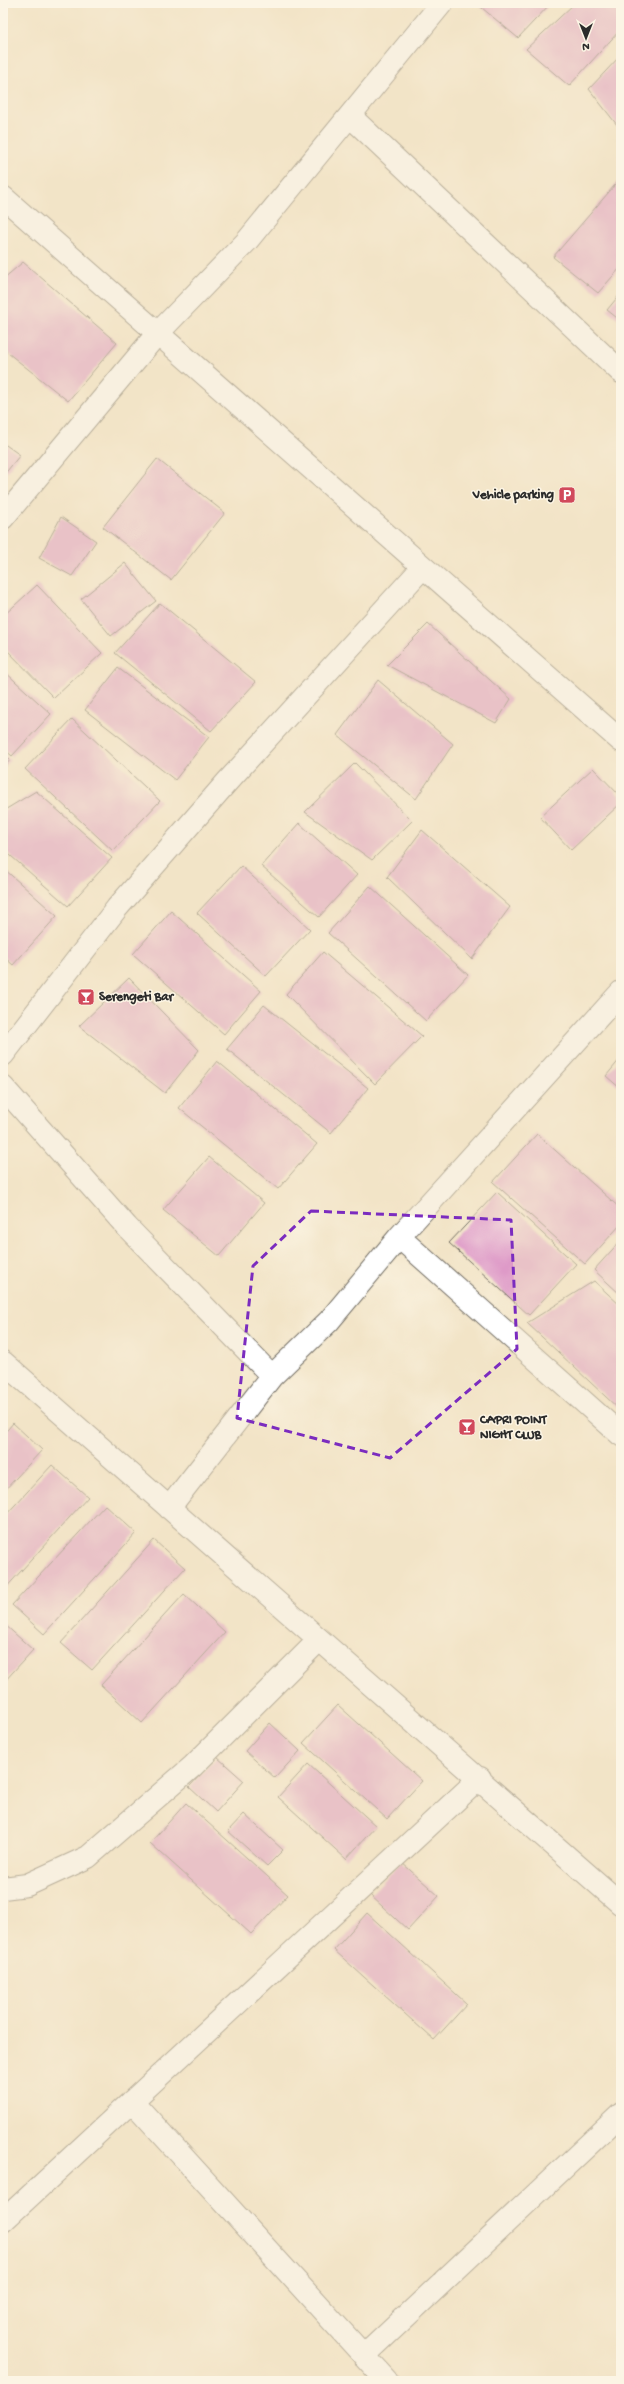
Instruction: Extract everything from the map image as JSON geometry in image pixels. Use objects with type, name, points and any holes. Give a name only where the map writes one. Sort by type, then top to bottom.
[{"type":"street","points":[[3,518],[157,334],[247,240],[442,3]]},
{"type":"street","points":[[350,116],[621,372]]},
{"type":"street","points":[[3,197],[621,741]]},
{"type":"street","points":[[3,1055],[117,908],[228,782],[423,567]]},
{"type":"street","points":[[169,1508],[272,1376],[329,1321],[399,1237],[621,992]]},
{"type":"street","points":[[3,1087],[127,1227],[272,1376]]},
{"type":"street","points":[[399,1237],[621,1435]]},
{"type":"street","points":[[3,1362],[319,1640],[480,1778],[621,1904]]},
{"type":"street","points":[[3,1888],[27,1885],[88,1857],[193,1766],[319,1640]]},
{"type":"street","points":[[3,2221],[480,1778]]},
{"type":"street","points":[[132,2102],[387,2381]]},
{"type":"street","points":[[364,2356],[621,2114]]},
{"type":"highlighted area","points":[[311,1211],[511,1220],[517,1349],[390,1458],[237,1418],[253,1266]]},
{"type":"building","points":[[476,3],[551,3],[518,38]]},
{"type":"building","points":[[575,3],[621,3],[621,29],[569,86],[526,49]]},
{"type":"building","points":[[621,55],[621,130],[589,89]]},
{"type":"building","points":[[621,178],[621,267],[598,293],[553,257]]},
{"type":"building","points":[[23,262],[117,343],[68,401],[3,349],[3,279]]},
{"type":"building","points":[[621,293],[621,321],[607,310]]},
{"type":"building","points":[[3,443],[20,455],[3,476]]},
{"type":"building","points":[[157,459],[225,513],[171,580],[103,527]]},
{"type":"building","points":[[61,517],[96,541],[72,576],[39,558]]},
{"type":"building","points":[[125,563],[156,601],[111,636],[81,599]]},
{"type":"building","points":[[37,585],[102,653],[54,698],[3,646],[3,616]]},
{"type":"building","points":[[160,603],[256,682],[211,731],[115,653]]},
{"type":"building","points":[[428,624],[511,699],[496,723],[387,665]]},
{"type":"building","points":[[118,668],[209,737],[175,780],[85,710]]},
{"type":"building","points":[[3,670],[51,714],[12,756],[3,748]]},
{"type":"building","points":[[378,680],[453,744],[416,799],[337,735]]},
{"type":"building","points":[[72,719],[160,801],[113,851],[25,769]]},
{"type":"building","points":[[3,754],[10,760],[3,769]]},
{"type":"building","points":[[355,763],[412,821],[372,860],[305,812]]},
{"type":"building","points":[[593,768],[621,797],[621,803],[571,850],[540,817]]},
{"type":"building","points":[[36,791],[112,858],[68,906],[3,849],[3,811]]},
{"type":"building","points":[[299,823],[357,875],[319,917],[261,866]]},
{"type":"building","points":[[422,830],[510,907],[472,959],[387,877]]},
{"type":"building","points":[[241,866],[310,929],[266,976],[197,913]]},
{"type":"building","points":[[3,868],[57,916],[13,965],[3,956]]},
{"type":"building","points":[[370,886],[468,975],[426,1021],[328,933]]},
{"type":"building","points":[[171,911],[261,991],[224,1034],[133,954]]},
{"type":"building","points":[[323,952],[422,1036],[375,1084],[286,994]]},
{"type":"building","points":[[129,978],[199,1050],[165,1093],[79,1026]]},
{"type":"building","points":[[264,1005],[368,1088],[331,1133],[227,1049]]},
{"type":"building","points":[[621,1058],[621,1089],[606,1076]]},
{"type":"building","points":[[217,1061],[317,1144],[278,1189],[179,1108]]},
{"type":"building","points":[[537,1134],[621,1209],[621,1224],[585,1264],[493,1182]]},
{"type":"building","points":[[209,1157],[264,1203],[219,1256],[163,1210]]},
{"type":"building","points":[[497,1192],[576,1264],[529,1315],[449,1243]]},
{"type":"building","points":[[621,1240],[621,1295],[594,1270]]},
{"type":"building","points":[[594,1281],[621,1306],[621,1411],[527,1323]]},
{"type":"building","points":[[13,1423],[42,1450],[3,1492],[3,1435]]},
{"type":"building","points":[[52,1465],[88,1497],[3,1591],[3,1518]]},
{"type":"building","points":[[105,1505],[136,1533],[44,1634],[12,1605]]},
{"type":"building","points":[[154,1540],[185,1568],[92,1670],[61,1643]]},
{"type":"building","points":[[184,1594],[225,1632],[142,1723],[101,1685]]},
{"type":"building","points":[[3,1623],[33,1650],[3,1683]]},
{"type":"building","points":[[338,1705],[422,1781],[387,1819],[303,1743]]},
{"type":"building","points":[[270,1723],[300,1751],[275,1778],[245,1751]]},
{"type":"building","points":[[217,1757],[244,1781],[216,1812],[189,1787]]},
{"type":"building","points":[[308,1764],[376,1826],[346,1859],[278,1797]]},
{"type":"building","points":[[186,1803],[288,1895],[251,1934],[150,1843]]},
{"type":"building","points":[[244,1814],[283,1850],[267,1866],[228,1831]]},
{"type":"building","points":[[401,1862],[439,1896],[408,1930],[370,1895]]},
{"type":"building","points":[[367,1913],[467,2004],[434,2040],[334,1950]]},
{"type":"place","name":"Vehicle parking","points":[[567,495]]},
{"type":"place","name":"Serengeti Bar","points":[[86,997]]},
{"type":"place","name":"CAPRI POINT NIGHT CLUB","points":[[467,1427]]}]
